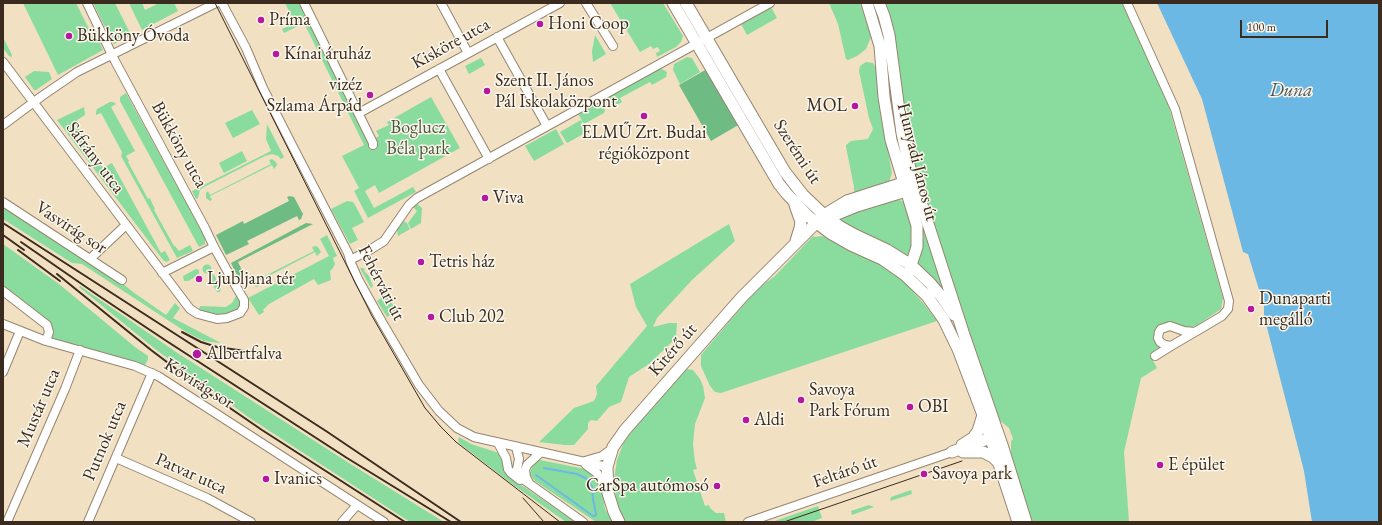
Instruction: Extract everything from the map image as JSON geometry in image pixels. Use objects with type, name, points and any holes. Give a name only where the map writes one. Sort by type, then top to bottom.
[{"type":"main road","name":"Szerémi út","points":[[673,3],[702,40],[785,172],[840,239],[887,262],[914,283]]},
{"type":"main road","name":"Szerémi út","points":[[686,3],[702,40],[779,184],[794,203],[887,250],[911,265],[941,296],[951,310],[964,336]]},
{"type":"main road","name":"Hunyadi János út","points":[[867,3],[880,46],[887,119],[897,162],[908,186],[964,336],[996,428],[1026,522]]},
{"type":"main road","name":"Hunyadi János út","points":[[879,3],[888,30],[908,186],[917,226],[917,247],[910,270],[914,283]]},
{"type":"main road","points":[[885,189],[894,178],[897,162]]},
{"type":"main road","name":"Kitérő út","points":[[619,522],[610,502],[608,493],[607,468],[614,447],[625,430],[737,303],[795,244],[823,219],[848,202],[885,189],[908,186]]},
{"type":"main road","name":"Kitérő út","points":[[823,219],[908,186]]},
{"type":"main road","points":[[794,203],[800,222],[800,228],[795,244]]},
{"type":"main road","points":[[914,283],[935,307],[952,334],[982,415],[1018,522]]},
{"type":"main road","points":[[952,452],[973,438],[978,431],[982,415]]},
{"type":"main road","points":[[952,452],[990,438],[994,435],[996,428]]},
{"type":"main road","points":[[952,452],[983,452],[993,457],[998,462]]},
{"type":"street","name":"Bükköny utca","points":[[87,3],[112,55],[206,228],[214,247],[244,300],[242,311],[236,316],[223,318],[203,316],[194,312],[162,273]]},
{"type":"street","points":[[3,125],[67,79],[216,3]]},
{"type":"street","name":"Fehérvári út","points":[[222,3],[246,48],[271,103],[348,252],[359,281],[419,384],[439,411],[457,428],[466,434],[516,448],[607,468]]},
{"type":"street","points":[[304,3],[374,143],[373,145]]},
{"type":"street","points":[[441,3],[468,53]]},
{"type":"street","name":"Kisköre utca","points":[[358,113],[560,3]]},
{"type":"street","points":[[586,3],[613,46]]},
{"type":"street","points":[[350,260],[384,241],[410,205],[417,198],[770,3]]},
{"type":"street","points":[[1127,3],[1175,109],[1229,301],[1228,309],[1222,316],[1155,356]]},
{"type":"street","points":[[497,37],[547,126]]},
{"type":"street","name":"Sáfrány utca","points":[[3,62],[162,273]]},
{"type":"street","points":[[439,69],[489,159]]},
{"type":"street","name":"Vasvirág sor","points":[[3,202],[122,280]]},
{"type":"street","points":[[90,259],[126,225]]},
{"type":"street","points":[[162,273],[214,247]]},
{"type":"street","points":[[3,291],[47,325],[49,332],[46,341]]},
{"type":"street","name":"Kővirág sor","points":[[3,324],[46,341],[130,365],[152,373],[384,522]]},
{"type":"street","points":[[1171,346],[1160,342],[1158,338],[1161,329],[1170,326],[1184,331],[1195,332]]},
{"type":"street","points":[[3,372],[20,331]]},
{"type":"street","name":"Mustár utca","points":[[7,522],[65,390],[80,350]]},
{"type":"street","name":"Putnok utca","points":[[88,522],[152,373]]},
{"type":"street","points":[[498,443],[511,473],[515,477],[530,485]]},
{"type":"street","points":[[582,462],[602,456],[614,447]]},
{"type":"street","points":[[507,461],[516,448]]},
{"type":"street","points":[[516,448],[518,455],[518,473],[520,477],[583,522]]},
{"type":"street","name":"Feltáró út","points":[[748,522],[952,452]]},
{"type":"street","points":[[530,485],[526,477],[525,470],[527,465],[540,453]]},
{"type":"street","name":"Patvar utca","points":[[116,458],[207,498],[251,522]]},
{"type":"street","points":[[582,462],[597,473],[608,493]]},
{"type":"street","points":[[342,522],[357,505]]},
{"type":"green space","name":"Bükköny Óvoda","points":[[23,3],[76,3],[96,43],[99,41],[103,50],[58,75]]},
{"type":"green space","points":[[93,3],[115,3],[131,35],[114,44]]},
{"type":"green space","points":[[129,3],[142,3],[145,10],[159,3],[174,3],[178,11],[142,30]]},
{"type":"green space","name":"Boglucz Béla park","points":[[285,3],[300,3],[368,142],[379,136],[376,131],[389,125],[387,122],[431,97],[460,148],[379,193],[375,185],[365,191],[374,208],[413,187],[416,192],[368,218],[354,191],[359,188],[342,156],[364,145],[304,23],[284,33],[282,29],[295,23]]},
{"type":"green space","points":[[610,3],[663,3],[683,36],[681,42],[676,47],[657,57],[656,53],[660,51],[658,47],[653,49],[651,46],[640,52]]},
{"type":"green space","points":[[829,3],[860,3],[871,37],[866,49],[857,56],[848,60],[846,59],[838,24]]},
{"type":"green space","points":[[886,3],[1122,3],[1168,104],[1223,298],[1221,309],[1196,326],[1191,328],[1159,328],[1162,347],[1150,355],[1157,368],[1141,378],[1124,452],[1129,522],[1031,522],[1011,454],[1011,442],[1013,439],[1009,428],[997,418],[992,405],[908,145],[896,43],[892,22]]},
{"type":"green space","points":[[771,7],[777,18],[747,35],[741,24]]},
{"type":"green space","points":[[595,35],[606,54],[593,62],[592,51]]},
{"type":"green space","points":[[3,37],[12,57],[9,56],[3,48]]},
{"type":"green space","points":[[687,57],[692,58],[700,72],[680,84],[673,70],[674,64]]},
{"type":"green space","points":[[481,58],[485,65],[469,74],[465,66]]},
{"type":"green space","points":[[866,62],[873,63],[877,70],[881,113],[892,173],[889,182],[854,196],[854,187],[846,145],[851,141],[868,139],[873,129],[869,118],[859,71],[860,66]]},
{"type":"green space","points":[[887,64],[890,95],[908,176],[895,135],[889,95]]},
{"type":"green space","points":[[660,68],[667,72],[666,77],[652,85],[650,82],[620,98],[622,102],[615,106],[611,105],[608,97]]},
{"type":"green space","points":[[707,69],[740,124],[711,141],[679,85]]},
{"type":"green space","points":[[34,71],[49,72],[52,79],[34,90],[25,77]]},
{"type":"green space","points":[[126,93],[205,237],[205,244],[199,247],[120,101],[120,97]]},
{"type":"green space","points":[[110,102],[116,104],[111,107],[135,151],[126,156],[129,161],[128,162],[148,199],[150,198],[155,209],[154,210],[174,246],[179,251],[190,245],[193,251],[177,258],[121,156],[122,152],[101,113],[96,115],[97,109]]},
{"type":"green space","points":[[599,102],[605,110],[604,113],[584,124],[577,112]]},
{"type":"green space","points":[[84,107],[85,115],[77,120],[80,126],[78,127],[98,163],[100,162],[103,168],[112,163],[161,253],[165,251],[170,260],[166,262],[163,260],[57,120]]},
{"type":"green space","points":[[252,110],[260,124],[233,138],[225,123]]},
{"type":"green space","points":[[581,120],[587,132],[567,143],[560,132]]},
{"type":"green space","points":[[267,124],[284,157],[281,159],[272,154],[265,156],[204,187],[200,190],[198,198],[196,199],[192,191],[271,151],[266,139]]},
{"type":"green space","points":[[556,129],[564,144],[534,161],[525,146]]},
{"type":"green space","points":[[242,151],[247,161],[224,173],[219,163]]},
{"type":"green space","points":[[272,159],[277,165],[274,169],[272,165],[210,196],[212,200],[210,201],[206,198],[206,193],[208,191],[210,195],[271,164],[269,160]]},
{"type":"green space","points":[[911,193],[936,267],[949,299],[915,264]]},
{"type":"green space","points":[[287,197],[294,197],[303,214],[301,219],[299,220],[297,216],[247,241],[249,244],[226,255],[216,235],[243,221],[244,224],[289,201]]},
{"type":"green space","points":[[897,199],[906,205],[914,237],[909,258],[862,235],[839,219],[850,213]]},
{"type":"green space","points":[[347,201],[353,202],[364,222],[352,228],[358,240],[350,244],[331,209]]},
{"type":"green space","points":[[3,202],[122,283],[166,315],[175,303],[180,308],[173,318],[221,343],[204,341],[186,332],[82,264],[72,263],[3,219]]},
{"type":"green space","points":[[417,204],[422,208],[421,223],[411,229],[408,223],[417,211],[413,207]]},
{"type":"green space","points":[[403,221],[407,223],[410,229],[398,236],[397,230]]},
{"type":"green space","points":[[306,223],[313,224],[238,262],[243,272],[245,271],[247,273],[238,277],[231,263]]},
{"type":"green space","points":[[729,224],[735,241],[692,280],[657,318],[653,327],[669,323],[677,323],[676,338],[649,364],[629,377],[621,402],[609,407],[597,421],[591,420],[588,423],[588,429],[574,445],[539,442],[574,408],[594,401],[597,394],[596,386],[647,326],[636,307],[630,284]]},
{"type":"green space","points":[[327,235],[337,256],[333,258],[335,264],[330,271],[331,280],[318,285],[314,279],[269,304],[263,310],[264,312],[259,315],[248,298],[329,256],[320,239]]},
{"type":"green space","points":[[813,236],[822,236],[879,264],[896,275],[924,304],[937,321],[721,393],[715,392],[710,386],[701,366],[701,355],[757,289],[775,276]]},
{"type":"green space","points":[[3,244],[59,284],[148,356],[143,369],[46,341],[49,332],[3,291]]},
{"type":"green space","points":[[312,247],[318,247],[321,252],[317,256],[315,252],[257,282],[259,286],[256,287],[252,283],[251,281],[254,277],[257,280],[314,251]]},
{"type":"green space","points":[[207,264],[212,269],[207,274],[202,269]]},
{"type":"green space","points":[[360,268],[363,268],[369,276],[373,286],[371,288]]},
{"type":"green space","points":[[196,269],[199,270],[199,275],[188,281],[184,281],[183,276]]},
{"type":"green space","points":[[212,274],[221,287],[220,292],[217,292],[209,278]]},
{"type":"green space","points":[[80,286],[176,352],[444,522],[410,522],[251,419],[155,349],[79,287]]},
{"type":"green space","points":[[385,291],[397,312],[387,317],[377,301],[381,298],[382,292]]},
{"type":"green space","points":[[237,294],[241,302],[239,309],[230,314],[210,314],[199,309],[200,306],[226,307],[232,303]]},
{"type":"green space","points":[[686,369],[693,370],[700,379],[705,398],[695,424],[693,444],[697,469],[693,470],[705,506],[709,505],[710,508],[716,513],[724,513],[726,522],[624,522],[616,502],[614,479],[617,460],[623,444],[645,413],[679,374]]},
{"type":"green space","points":[[459,437],[471,444],[499,453],[517,482],[575,522],[566,522],[512,484],[459,443]]},
{"type":"green space","points":[[540,460],[585,469],[595,474],[601,485],[605,509],[613,522],[596,522],[535,481],[530,473],[536,461]]},
{"type":"green space","points":[[911,490],[912,494],[890,501],[891,497]]},
{"type":"green space","points":[[869,505],[874,507],[852,515],[851,511]]},
{"type":"green space","points":[[818,506],[822,518],[811,522],[772,522]]},
{"type":"water","name":"Duna","points":[[1157,3],[1379,3],[1379,522],[1312,522],[1304,471],[1264,316],[1264,306],[1248,254],[1243,252],[1202,99]]},
{"type":"waterway","points":[[536,475],[595,516],[596,514],[592,487],[587,479],[577,474],[544,468]]},
{"type":"tram line","points":[[215,3],[372,316],[425,408],[456,442],[560,522]]},
{"type":"tram line","points":[[784,522],[962,461]]},
{"type":"tram line","points":[[523,498],[544,522]]},
{"type":"railway","points":[[3,223],[326,431],[461,522]]},
{"type":"railway","points":[[3,235],[24,250]]},
{"type":"railway","points":[[21,242],[165,340],[347,458],[451,522]]},
{"type":"railway","points":[[18,250],[60,281]]},
{"type":"railway","points":[[57,274],[151,350],[208,393],[262,430],[405,522]]},
{"type":"railway","points":[[182,332],[201,342],[217,347],[259,353]]},
{"type":"place","name":"Príma","points":[[261,20]]},
{"type":"place","name":"Honi Coop","points":[[540,24]]},
{"type":"place","name":"Bükköny Óvoda","points":[[69,36]]},
{"type":"place","name":"Kínai áruház","points":[[276,54]]},
{"type":"place","name":"Szent II. János Pál Iskolaközpont","points":[[487,91]]},
{"type":"place","name":"vizéz Szlama Árpád","points":[[370,95]]},
{"type":"place","name":"MOL","points":[[855,106]]},
{"type":"place","name":"ELMŰ Zrt. Budai régióközpont","points":[[644,116]]},
{"type":"place","name":"Viva","points":[[485,198]]},
{"type":"place","name":"Tetris ház","points":[[421,262]]},
{"type":"place","name":"Ljubljana tér","points":[[199,279]]},
{"type":"place","name":"Dunaparti megálló","points":[[1251,309]]},
{"type":"place","name":"Club 202","points":[[431,317]]},
{"type":"place","name":"Albertfalva","points":[[197,354]]},
{"type":"place","name":"Savoya Park Fórum","points":[[801,400]]},
{"type":"place","name":"OBI","points":[[910,407]]},
{"type":"place","name":"Aldi","points":[[746,420]]},
{"type":"place","name":"E épület","points":[[1160,465]]},
{"type":"place","name":"Savoya park","points":[[924,474]]},
{"type":"place","name":"Ivanics","points":[[266,479]]},
{"type":"place","name":"CarSpa autómosó","points":[[717,486]]}]
